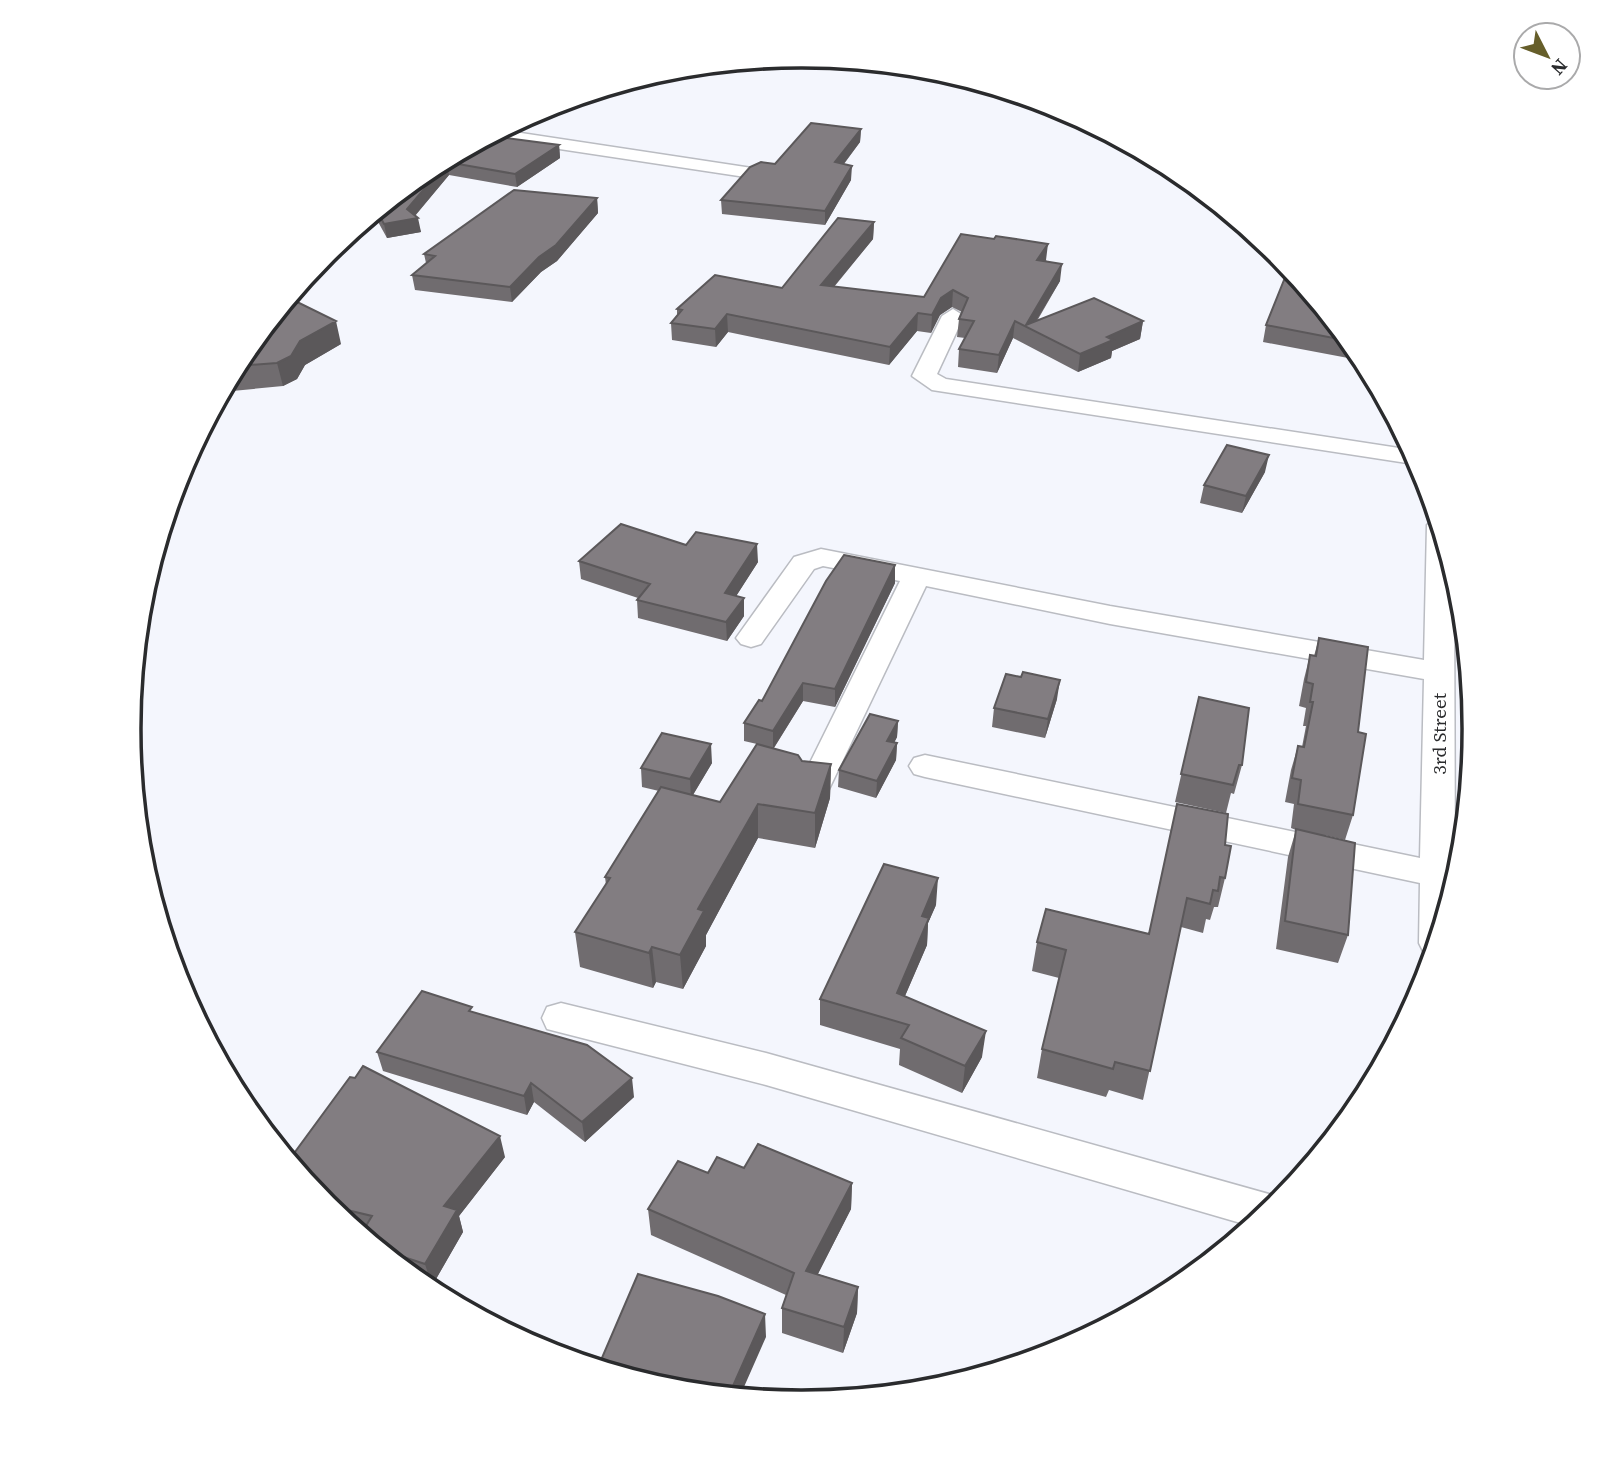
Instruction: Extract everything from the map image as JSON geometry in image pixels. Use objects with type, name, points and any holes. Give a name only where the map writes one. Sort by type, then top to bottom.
[{"type":"street","points":[[508,136],[752,173]]},
{"type":"street","points":[[953,316],[924,376],[940,385],[1403,456]]},
{"type":"street","name":"3rd Street","points":[[1437,909],[1440,557]]},
{"type":"street","points":[[751,638],[804,563],[812,558],[1110,615],[1439,672]]},
{"type":"street","points":[[815,785],[916,577]]},
{"type":"street","points":[[925,766],[1437,874]]},
{"type":"street","points":[[561,1018],[766,1069],[1256,1208]]},
{"type":"building","points":[[811,123],[861,129],[835,162],[852,166],[825,211],[721,200],[750,167],[761,162],[775,164]]},
{"type":"building","points":[[506,138],[559,145],[515,174],[459,164]]},
{"type":"building","points":[[428,184],[407,209],[418,218],[384,224],[381,219]]},
{"type":"building","points":[[514,190],[597,198],[556,245],[539,257],[510,287],[412,275],[435,256],[424,254]]},
{"type":"building","points":[[838,218],[874,222],[821,285],[924,297],[961,234],[994,239],[996,236],[1048,244],[1037,260],[1062,264],[1026,325],[1094,298],[1143,321],[1107,337],[1113,340],[1080,354],[1015,321],[999,355],[959,349],[974,321],[959,319],[968,298],[953,290],[941,298],[932,315],[918,313],[890,347],[727,314],[715,329],[671,323],[682,310],[677,309],[715,275],[782,288]]},
{"type":"building","points":[[1284,280],[1286,280],[1334,338],[1266,325]]},
{"type":"building","points":[[297,302],[336,321],[300,341],[291,356],[277,363],[250,365]]},
{"type":"building","points":[[1227,445],[1269,455],[1246,496],[1204,485]]},
{"type":"building","points":[[621,524],[686,545],[696,532],[757,544],[725,593],[744,598],[726,622],[637,600],[650,584],[579,561]]},
{"type":"building","points":[[844,555],[895,565],[835,689],[803,683],[773,731],[744,723],[759,700],[762,701],[826,581]]},
{"type":"building","points":[[1319,638],[1368,647],[1358,732],[1366,734],[1353,815],[1298,804],[1301,780],[1292,778],[1298,746],[1304,747],[1313,702],[1310,702],[1313,684],[1306,682],[1310,655],[1316,656]]},
{"type":"building","points":[[1023,672],[1060,680],[1048,719],[994,708],[1006,674],[1021,677]]},
{"type":"building","points":[[1199,697],[1249,708],[1242,765],[1239,765],[1233,785],[1181,774]]},
{"type":"building","points":[[870,714],[898,721],[887,741],[897,743],[877,781],[839,770]]},
{"type":"building","points":[[662,733],[711,744],[690,779],[641,768]]},
{"type":"building","points":[[757,744],[798,755],[802,761],[831,764],[815,813],[758,804],[698,909],[704,911],[680,955],[652,947],[649,953],[575,932],[610,878],[605,877],[661,787],[720,802]]},
{"type":"building","points":[[1177,804],[1228,814],[1225,845],[1231,846],[1225,878],[1220,877],[1218,891],[1213,890],[1210,904],[1187,898],[1150,1071],[1115,1062],[1113,1069],[1042,1049],[1066,950],[1037,942],[1046,909],[1149,934]]},
{"type":"building","points":[[1296,829],[1355,843],[1348,935],[1285,921]]},
{"type":"building","points":[[884,864],[938,878],[922,916],[929,918],[897,993],[986,1031],[965,1066],[901,1038],[909,1025],[820,999]]},
{"type":"building","points":[[422,991],[472,1007],[469,1011],[587,1045],[632,1078],[582,1122],[531,1083],[524,1096],[377,1052]]},
{"type":"building","points":[[363,1066],[500,1136],[444,1206],[457,1210],[425,1264],[405,1258],[366,1226],[372,1216],[350,1211],[295,1152],[350,1077],[355,1078]]},
{"type":"building","points":[[758,1144],[852,1183],[806,1271],[858,1287],[844,1327],[782,1308],[794,1273],[648,1209],[678,1161],[708,1173],[717,1157],[744,1168]]},
{"type":"building","points":[[638,1274],[718,1296],[765,1314],[733,1386],[673,1377],[602,1359]]}]
